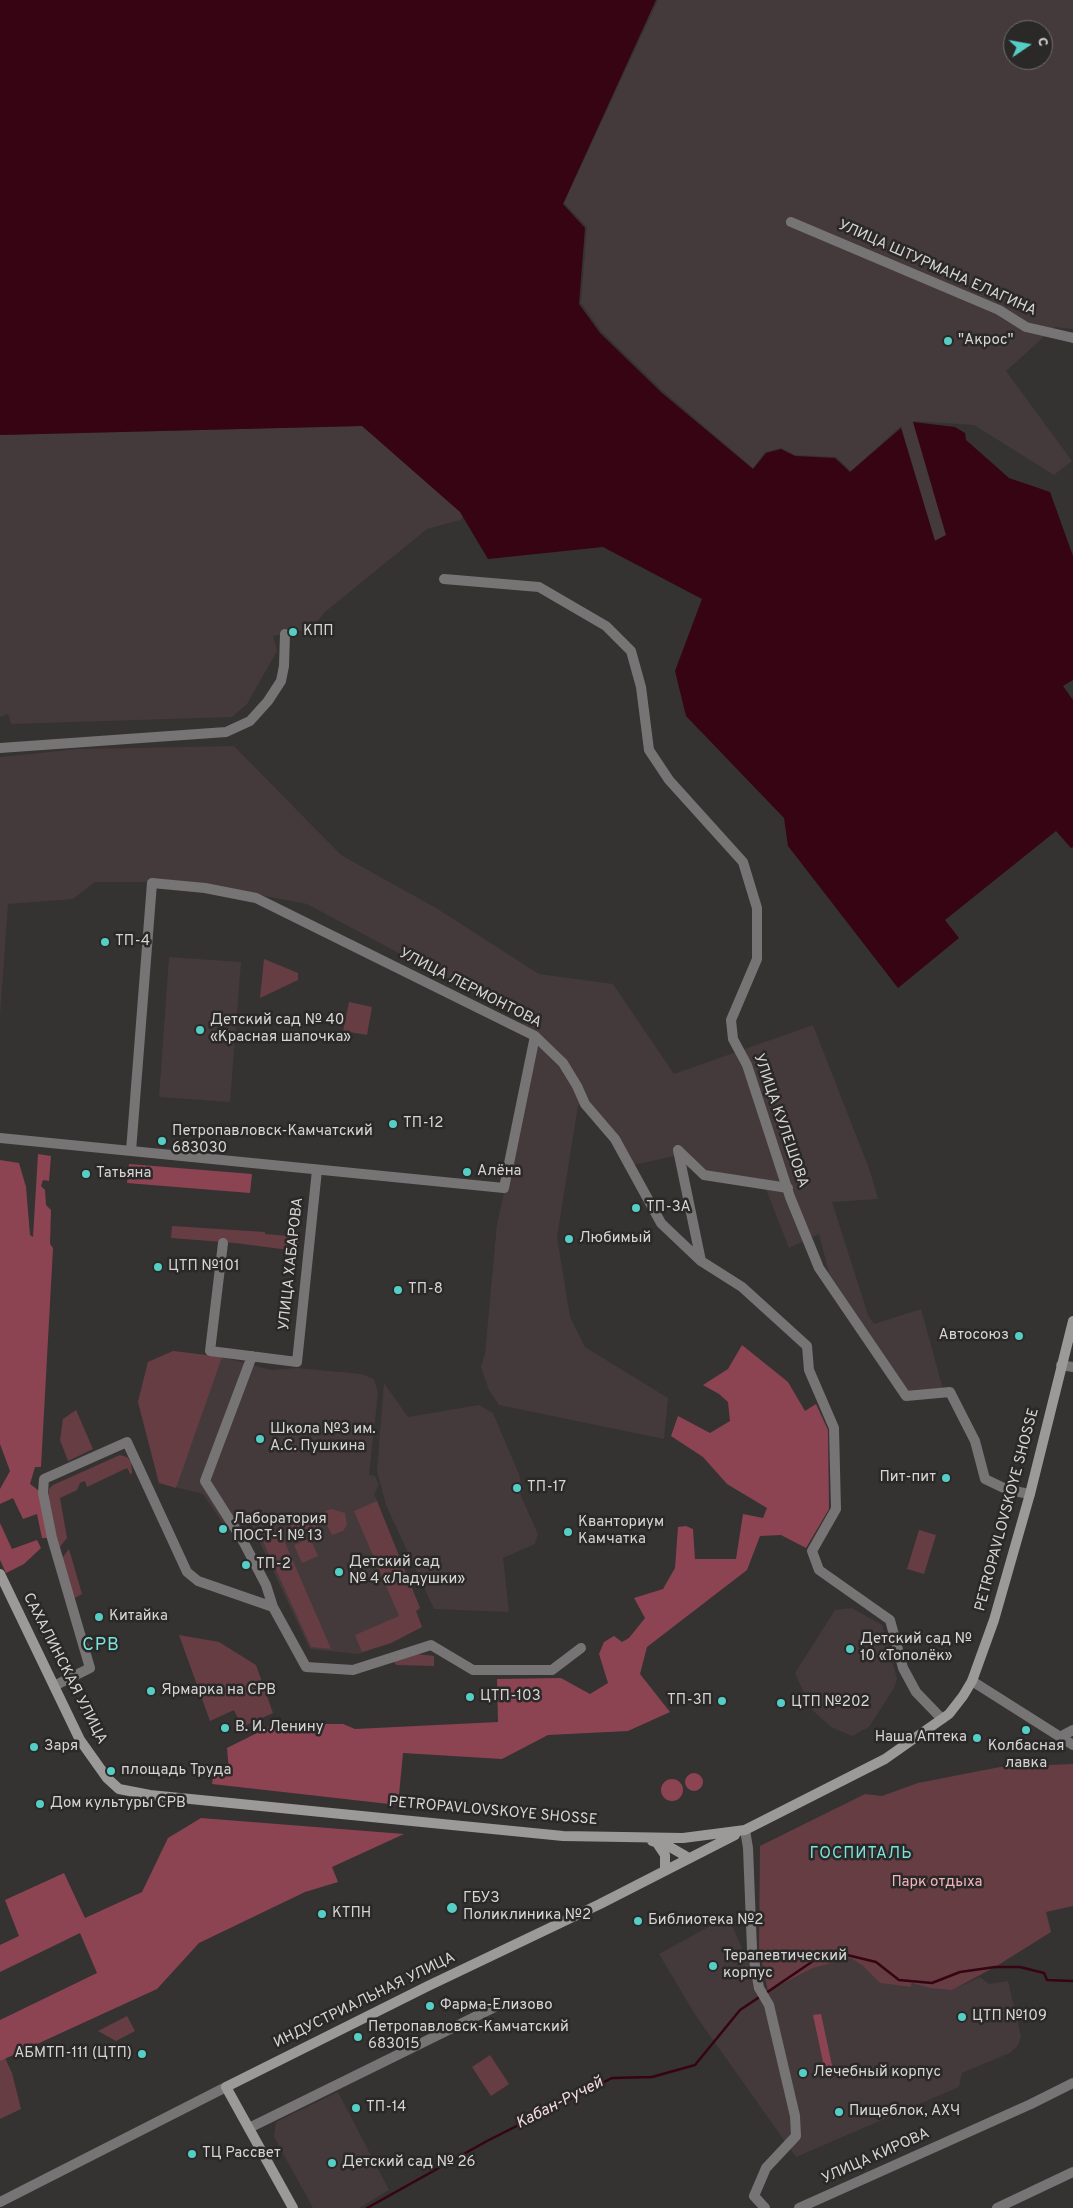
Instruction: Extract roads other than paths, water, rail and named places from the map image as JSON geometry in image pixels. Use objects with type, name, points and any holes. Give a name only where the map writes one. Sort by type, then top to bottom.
[{"type":"street","name":"УЛИЦА ШТУРМАНА ЕЛАГИНА","points":[[791,222],[999,310],[1026,327],[1073,338]]},
{"type":"street","name":"УЛИЦА КУЛЕШОВА","points":[[444,579],[539,587],[606,626],[631,652],[641,687],[649,750],[669,780],[743,862],[757,908],[757,959],[731,1020],[733,1039],[747,1065],[788,1188],[819,1268],[906,1396],[950,1392],[975,1441],[985,1479],[1008,1490],[1030,1494]]},
{"type":"street","points":[[0,748],[226,732],[250,720],[268,701],[281,681],[284,666],[284,634]]},
{"type":"street","name":"УЛИЦА ЛЕРМОНТОВА","points":[[131,1151],[152,883],[205,888],[256,898],[535,1036],[563,1063],[585,1104],[615,1139],[661,1223],[701,1261],[742,1287],[807,1346],[809,1370],[834,1428],[836,1509],[812,1551],[820,1570],[890,1620],[903,1668],[916,1692],[942,1719]]},
{"type":"street","points":[[0,1138],[504,1188],[535,1036]]},
{"type":"street","points":[[701,1261],[678,1150],[704,1175],[788,1188]]},
{"type":"street","name":"УЛИЦА ХАБАРОВА","points":[[252,1356],[297,1362],[317,1170]]},
{"type":"street","points":[[223,1243],[210,1351],[252,1356],[205,1481],[242,1541],[266,1585],[273,1607],[306,1667],[353,1670],[431,1645],[473,1670],[552,1670],[581,1648]]},
{"type":"street","name":"PETROPAVLOVSKOYE SHOSSE","points":[[189,1799],[563,1836],[683,1838],[745,1830],[885,1759],[942,1719],[954,1708],[972,1681],[994,1620],[1030,1494],[1073,1322]]},
{"type":"street","points":[[1061,1365],[1073,1367]]},
{"type":"street","points":[[54,1686],[90,1668],[52,1538],[43,1492],[44,1479],[127,1442],[187,1572],[198,1581],[273,1607]]},
{"type":"street","name":"САХАЛИНСКАЯ УЛИЦА","points":[[0,1574],[80,1740],[107,1778],[119,1789],[150,1795],[189,1799]]},
{"type":"street","points":[[972,1681],[1073,1745]]},
{"type":"street","points":[[1060,1736],[1073,1730]]},
{"type":"street","points":[[745,1830],[748,1848],[752,1949],[759,1988],[769,2005],[795,2116],[796,2136],[766,2168],[754,2196],[765,2208]]},
{"type":"street","name":"ИНДУСТРИАЛЬНАЯ УЛИЦА","points":[[0,2202],[226,2087],[745,1830]]},
{"type":"street","points":[[642,1838],[689,1858]]},
{"type":"street","points":[[683,1838],[695,1845],[699,1852]]},
{"type":"street","points":[[657,1843],[665,1855],[665,1871]]},
{"type":"street","points":[[249,2128],[499,2005]]},
{"type":"street","name":"УЛИЦА КИРОВА","points":[[799,2208],[1031,2104],[1073,2083]]},
{"type":"street","points":[[226,2087],[293,2208]]},
{"type":"street","points":[[997,2208],[1073,2172]]},
{"type":"waterway","name":"Кабан-Ручей","points":[[766,1993],[816,1959],[843,1954],[876,1962],[899,1980],[932,1983],[960,1972],[995,1967],[1020,1967],[1044,1973],[1047,1980],[1073,1981]]},
{"type":"waterway","name":"Кабан-Ручей","points":[[367,2208],[487,2141],[612,2078],[652,2077],[695,2065],[740,2010],[761,1996]]},
{"type":"place","name":"\"Акрос\"","points":[[948,341]]},
{"type":"place","name":"КПП","points":[[293,632]]},
{"type":"place","name":"ТП-4","points":[[105,942]]},
{"type":"place","name":"Детский сад № 40 «Красная шапочка»","points":[[200,1030]]},
{"type":"place","name":"ТП-12","points":[[393,1124]]},
{"type":"place","name":"Петропавловск-Камчатский 683030","points":[[162,1141]]},
{"type":"place","name":"Алёна","points":[[467,1172]]},
{"type":"place","name":"Татьяна","points":[[86,1174]]},
{"type":"place","name":"ТП-3А","points":[[636,1208]]},
{"type":"place","name":"Любимый","points":[[569,1239]]},
{"type":"place","name":"ЦТП №101","points":[[158,1267]]},
{"type":"place","name":"ТП-8","points":[[398,1290]]},
{"type":"place","name":"Автосоюз","points":[[1019,1336]]},
{"type":"place","name":"Школа №3 им. А.С. Пушкина","points":[[260,1439]]},
{"type":"place","name":"Пит-пит","points":[[946,1478]]},
{"type":"place","name":"ТП-17","points":[[517,1488]]},
{"type":"place","name":"Лаборатория ПОСТ-1 № 13","points":[[223,1529]]},
{"type":"place","name":"Кванториум Камчатка","points":[[568,1532]]},
{"type":"place","name":"ТП-2","points":[[246,1565]]},
{"type":"place","name":"Детский сад № 4 «Ладушки»","points":[[339,1572]]},
{"type":"place","name":"Китайка","points":[[99,1617]]},
{"type":"place","name":"Детский сад № 10 «Тополёк»","points":[[850,1649]]},
{"type":"place","name":"Ярмарка на СРВ","points":[[151,1691]]},
{"type":"place","name":"ЦТП-103","points":[[470,1697]]},
{"type":"place","name":"ТП-3П","points":[[722,1701]]},
{"type":"place","name":"ЦТП №202","points":[[781,1703]]},
{"type":"place","name":"В. И. Ленину","points":[[225,1728]]},
{"type":"place","name":"Колбасная лавка","points":[[1026,1730]]},
{"type":"place","name":"Наша Аптека","points":[[977,1738]]},
{"type":"place","name":"Заря","points":[[34,1747]]},
{"type":"place","name":"площадь Труда","points":[[111,1771]]},
{"type":"place","name":"Дом культуры СРВ","points":[[40,1804]]},
{"type":"place","name":"ГБУЗ Поликлиника №2","points":[[452,1908]]},
{"type":"place","name":"КТПН","points":[[322,1914]]},
{"type":"place","name":"Библиотека №2","points":[[638,1921]]},
{"type":"place","name":"Терапевтический корпус","points":[[713,1966]]},
{"type":"place","name":"Фарма-Елизово","points":[[430,2006]]},
{"type":"place","name":"ЦТП №109","points":[[962,2017]]},
{"type":"place","name":"Петропавловск-Камчатский 683015","points":[[358,2037]]},
{"type":"place","name":"АБМТП-111 (ЦТП)","points":[[142,2054]]},
{"type":"place","name":"Лечебный корпус","points":[[803,2073]]},
{"type":"place","name":"ТП-14","points":[[356,2108]]},
{"type":"place","name":"Пищеблок, АХЧ","points":[[839,2112]]},
{"type":"place","name":"ТЦ Рассвет","points":[[192,2154]]},
{"type":"place","name":"Детский сад № 26","points":[[332,2163]]},
{"type":"district","name":"СРВ","points":[[101,1646]]},
{"type":"district","name":"ГОСПИТАЛЬ","points":[[861,1855]]},
{"type":"park label","name":"Парк отдыха","points":[[937,1883]]}]
